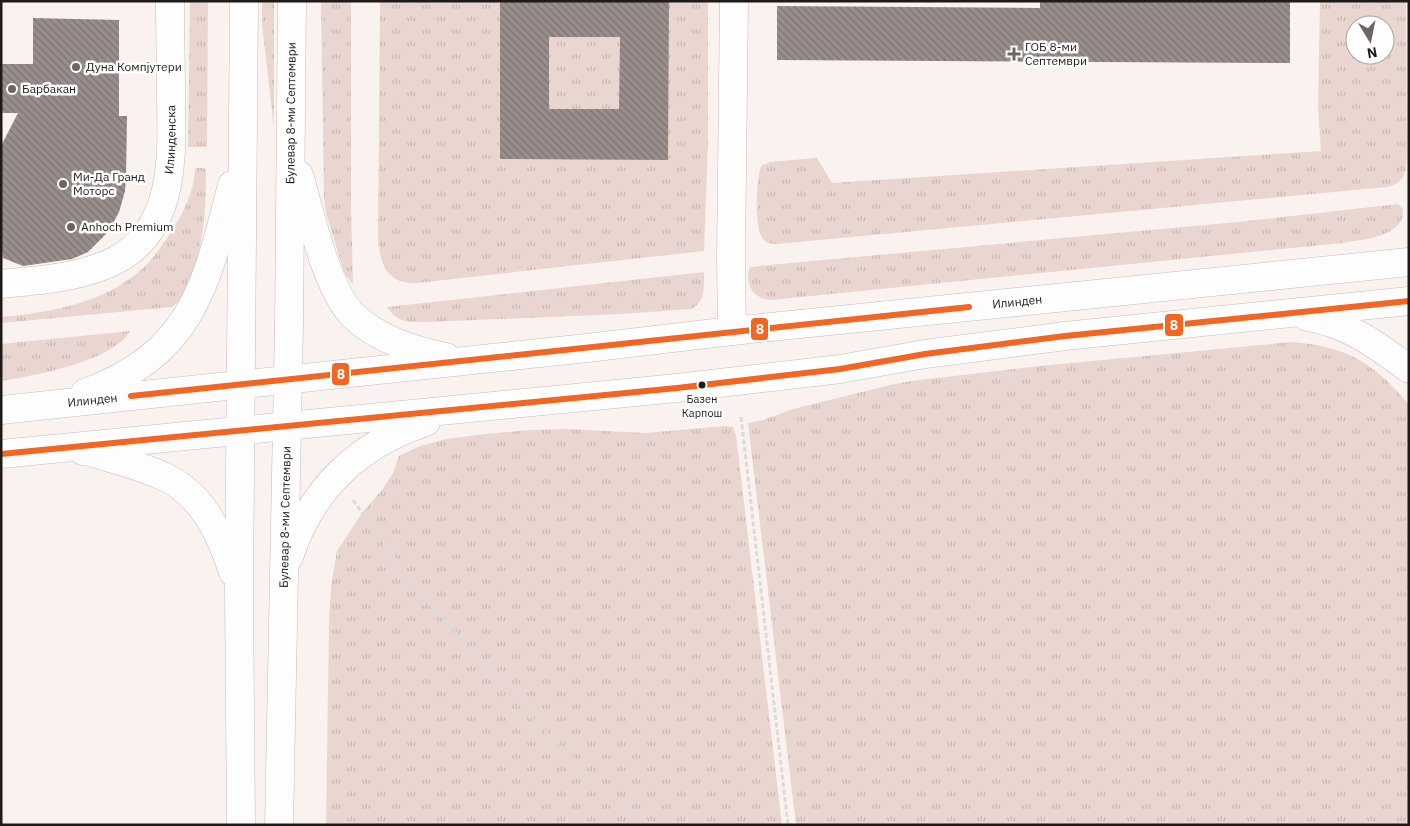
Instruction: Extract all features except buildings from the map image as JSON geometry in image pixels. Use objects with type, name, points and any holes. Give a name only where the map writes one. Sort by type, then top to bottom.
[{"type":"street","name":"Илинденска","points":[[1,284],[75,274],[98,268],[130,252],[144,240],[157,219],[168,186],[172,133],[170,1]]},
{"type":"street","points":[[241,825],[239,592],[244,1]]},
{"type":"street","name":"Булевар 8-ми Септември","points":[[279,825],[292,1]]},
{"type":"street","points":[[732,331],[734,1]]},
{"type":"street","points":[[51,404],[98,388],[126,375],[159,350],[180,327],[197,300],[210,270],[243,145]]},
{"type":"street","points":[[291,146],[320,248],[335,288],[349,311],[362,323],[400,344],[430,354],[467,361]]},
{"type":"street","name":"Илинден","points":[[1,410],[732,331],[1409,262]]},
{"type":"street","points":[[1,454],[725,383],[840,369],[925,354],[1065,336],[1409,301]]},
{"type":"street","points":[[1281,313],[1319,319],[1351,330],[1372,342],[1409,369]]},
{"type":"street","points":[[283,588],[287,562],[294,541],[311,510],[326,489],[348,465],[365,451],[393,434],[473,409]]},
{"type":"street","points":[[56,448],[91,452],[165,477],[183,488],[206,512],[218,533],[226,551],[239,592]]},
{"type":"path","points":[[740,417],[788,825]]},
{"type":"path","points":[[352,499],[412,584],[483,664],[538,724],[602,787],[646,825]]},
{"type":"green space","points":[[190,1],[208,1],[207,147],[188,147]]},
{"type":"green space","points":[[262,1],[274,1],[274,128],[262,24]]},
{"type":"green space","points":[[321,1],[351,1],[353,284],[344,272],[326,213],[324,199]]},
{"type":"green space","points":[[380,1],[708,1],[708,143],[704,251],[417,283],[399,280],[392,276],[383,264],[378,238]]},
{"type":"green space","points":[[1320,1],[1406,1],[1407,154],[1404,175],[1394,185],[777,244],[763,239],[758,225],[757,193],[759,173],[761,166],[770,162],[817,158],[832,183],[1321,151],[1318,106]]},
{"type":"green space","points":[[196,168],[204,168],[206,171],[201,241],[189,282],[175,305],[172,307],[1,323],[1,317],[58,309],[94,298],[128,280],[151,260],[180,218],[193,186]]},
{"type":"green space","points":[[1398,204],[1403,209],[1402,218],[1397,226],[1390,231],[1370,238],[1342,243],[771,300],[756,294],[748,281],[749,269],[751,267],[1238,222]]},
{"type":"green space","points":[[704,272],[702,298],[691,309],[622,314],[419,322],[399,319],[387,307]]},
{"type":"green space","points":[[130,331],[121,342],[91,359],[52,371],[1,381],[1,344]]},
{"type":"green space","points":[[1292,342],[1328,348],[1358,359],[1384,378],[1409,405],[1409,825],[796,825],[748,423],[763,420],[793,409],[911,381],[1039,366]]},
{"type":"green space","points":[[725,426],[733,427],[736,435],[782,825],[326,825],[329,622],[331,587],[337,551],[362,513],[382,490],[393,473],[399,456],[420,446],[446,439],[485,434],[567,429],[645,433]]},
{"type":"transit line","name":"8","points":[[1,454],[677,388],[840,369],[925,354],[1065,336],[1409,301]]},
{"type":"transit line","name":"8","points":[[131,396],[969,307]]},
{"type":"place","name":"ГОБ 8-ми Септември","points":[[1014,54]]},
{"type":"place","name":"Дуна Компјутери","points":[[76,67]]},
{"type":"place","name":"Барбакан","points":[[12,89]]},
{"type":"place","name":"Ми-Да Гранд Моторс","points":[[63,184]]},
{"type":"place","name":"Anhoch Premium","points":[[71,227]]},
{"type":"place","name":"Базен Карпош","points":[[702,385]]}]
